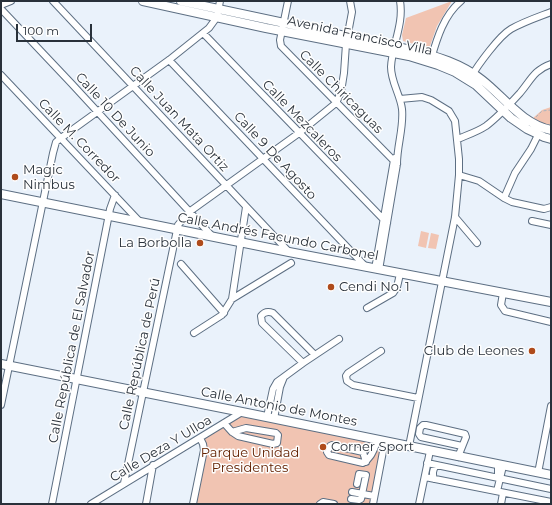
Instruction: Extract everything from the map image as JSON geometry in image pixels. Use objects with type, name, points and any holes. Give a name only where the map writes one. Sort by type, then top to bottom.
[{"type":"main road","name":"Avenida Francisco Villa","points":[[143,1],[219,9]]},
{"type":"main road","name":"Avenida Francisco Villa","points":[[181,1],[219,9],[283,27],[432,59],[451,70],[471,77],[482,90],[506,107],[530,121],[551,130]]},
{"type":"main road","name":"Avenida Francisco Villa","points":[[506,107],[518,122],[538,135],[551,139]]},
{"type":"main road","name":"Calle Andrés Facundo Carbonel","points":[[1,194],[400,274],[551,302]]},
{"type":"main road","name":"Calle Antonio de Montes","points":[[5,365],[551,475]]},
{"type":"street","points":[[1,5],[11,1]]},
{"type":"street","name":"Calle Juan Mata Ortiz","points":[[53,1],[289,252]]},
{"type":"street","name":"Calle Chiricaguas","points":[[288,1],[280,40],[281,46],[336,103],[396,160]]},
{"type":"street","points":[[176,229],[189,212],[299,133],[336,103],[342,87],[347,40],[352,12],[350,1]]},
{"type":"street","points":[[377,269],[402,118],[400,99],[391,73],[394,50],[401,20],[400,1]]},
{"type":"street","points":[[432,59],[443,26],[459,2]]},
{"type":"street","name":"Calle 10 De Junio","points":[[1,9],[212,236]]},
{"type":"street","points":[[1,405],[5,365],[56,142],[169,60],[203,33],[212,25],[219,9]]},
{"type":"street","points":[[471,77],[506,32],[516,26],[551,12]]},
{"type":"street","name":"Calle Mezcaleros","points":[[203,33],[385,221]]},
{"type":"street","name":"Calle 9 De Agosto","points":[[169,60],[366,267]]},
{"type":"street","points":[[458,139],[485,126],[520,93],[534,74],[551,64]]},
{"type":"street","name":"Calle M. Corredor","points":[[1,75],[140,222]]},
{"type":"street","points":[[400,99],[422,97],[445,108],[454,117],[458,139],[459,176],[456,217],[409,446]]},
{"type":"street","points":[[504,198],[515,173],[531,149],[538,135]]},
{"type":"street","points":[[459,176],[479,181],[504,198],[520,204],[542,209],[551,207]]},
{"type":"street","name":"Calle República de El Salvador","points":[[52,504],[109,216],[115,195]]},
{"type":"street","points":[[194,333],[224,313],[232,299],[246,206]]},
{"type":"street","points":[[456,217],[477,244]]},
{"type":"street","points":[[532,220],[551,225]]},
{"type":"street","name":"Calle República de Perú","points":[[124,483],[176,229]]},
{"type":"street","points":[[181,264],[224,313]]},
{"type":"street","points":[[232,299],[291,264]]},
{"type":"street","points":[[367,308],[393,293],[397,287],[400,274]]},
{"type":"street","points":[[503,293],[501,305],[505,311],[551,322]]},
{"type":"street","points":[[303,363],[262,323],[261,316],[264,313],[269,312],[273,314],[315,355]]},
{"type":"street","points":[[271,418],[275,385],[285,375],[339,339]]},
{"type":"street","points":[[381,351],[348,373],[346,376],[347,381],[354,384],[418,398]]},
{"type":"street","points":[[538,473],[551,406]]},
{"type":"street","name":"Calle Deza Y Ulloa","points":[[90,504],[242,412]]},
{"type":"street","points":[[224,423],[232,432],[240,437],[273,444],[277,443],[278,439],[278,435],[276,433],[248,428],[232,432]]},
{"type":"street","points":[[413,426],[420,428],[424,425],[465,433],[466,437],[458,457]]},
{"type":"street","points":[[420,428],[419,434],[421,437],[462,446]]},
{"type":"street","points":[[193,504],[204,450],[200,438]]},
{"type":"street","points":[[366,462],[381,440]]},
{"type":"street","points":[[373,504],[381,440]]},
{"type":"street","points":[[332,445],[363,452],[366,462],[329,455],[328,450],[332,445]]},
{"type":"street","points":[[419,504],[430,451]]},
{"type":"street","points":[[427,463],[551,489]]},
{"type":"street","points":[[146,504],[153,465]]},
{"type":"street","points":[[434,479],[432,475],[433,469],[436,465]]},
{"type":"street","points":[[501,466],[498,474],[501,504]]},
{"type":"street","points":[[351,499],[360,500],[366,475],[359,474],[357,484]]},
{"type":"street","points":[[425,477],[551,502]]},
{"type":"street","points":[[352,492],[374,496]]},
{"type":"street","points":[[320,504],[321,502],[325,502],[334,504]]},
{"type":"path","points":[[530,121],[542,111],[551,110]]},
{"type":"green space","points":[[452,1],[437,26],[430,46],[424,47],[403,41],[402,35],[406,18]]},
{"type":"green space","points":[[551,107],[551,125],[544,124],[533,118],[542,110]]},
{"type":"green space","points":[[421,231],[429,233],[426,248],[418,246]]},
{"type":"green space","points":[[431,233],[439,235],[436,249],[428,248]]},
{"type":"green space","name":"Parque Unidad Presidentes","points":[[240,414],[383,442],[372,504],[191,504],[204,444],[201,438]]},
{"type":"place","name":"Magic Nimbus","points":[[15,177]]},
{"type":"place","name":"La Borbolla","points":[[200,243]]},
{"type":"place","name":"Cendi No. 1","points":[[331,287]]},
{"type":"place","name":"Club de Leones","points":[[532,351]]},
{"type":"place","name":"Corner Sport","points":[[323,447]]}]
